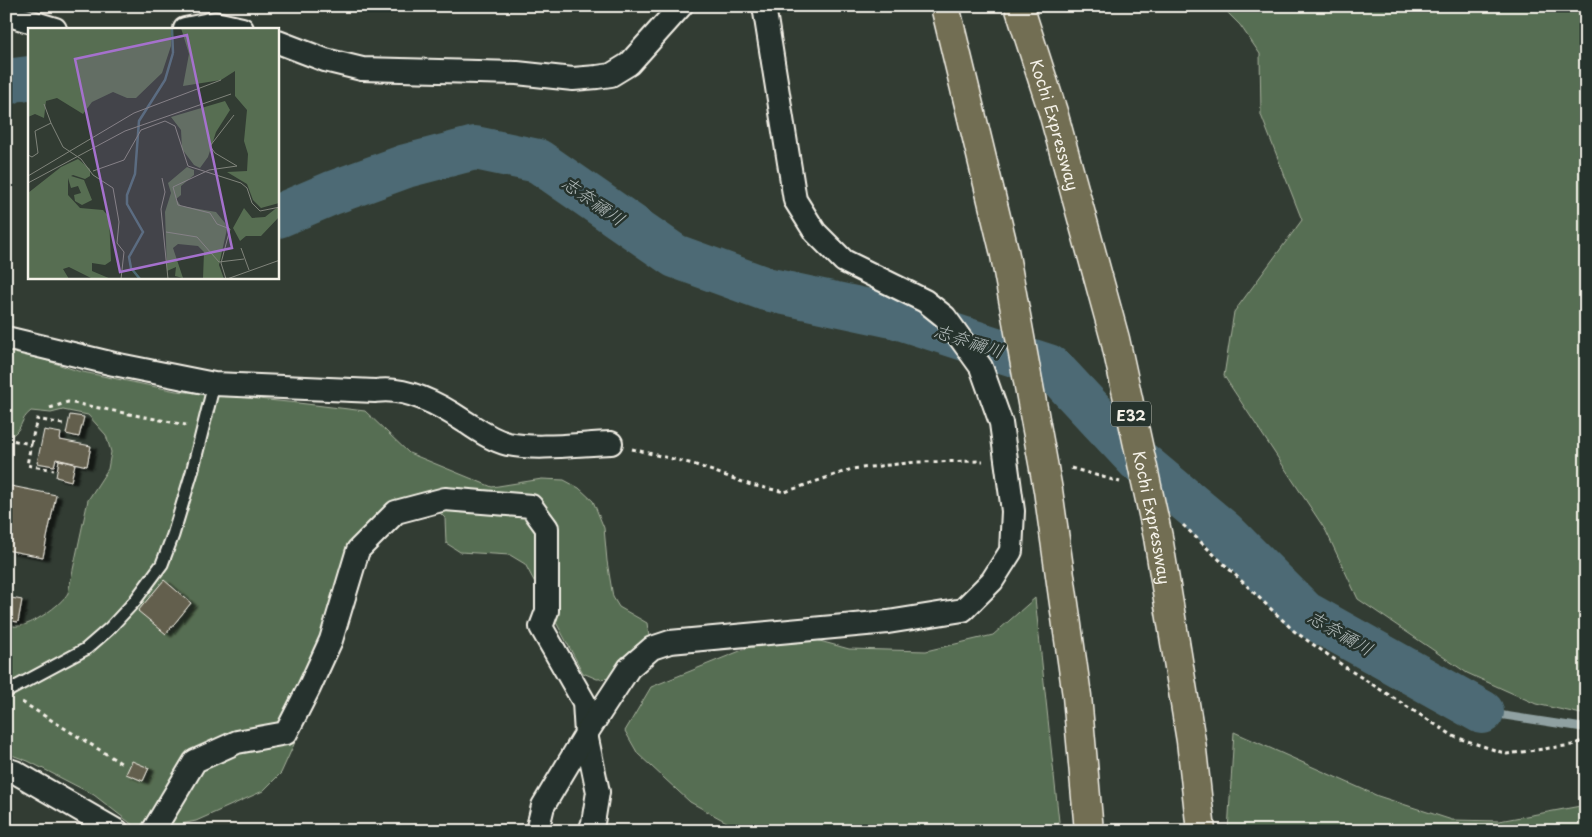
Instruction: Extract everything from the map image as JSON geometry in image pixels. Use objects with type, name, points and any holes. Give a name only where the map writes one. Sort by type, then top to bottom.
[{"type":"highway","points":[[945,6],[1004,250],[1048,490],[1077,696],[1089,831]]},
{"type":"highway","name":"Kochi Expressway","points":[[1019,6],[1053,112],[1115,339],[1158,537],[1191,740],[1201,831]]},
{"type":"street","points":[[279,42],[325,60],[362,69],[517,73],[573,79],[597,78],[611,75],[629,64],[682,6]]},
{"type":"street","points":[[537,831],[543,806],[586,734],[629,668],[652,648],[670,642],[888,622],[963,610],[992,581],[1011,551],[1013,511],[1001,423],[980,367],[944,316],[925,300],[844,262],[815,232],[794,200],[764,6]]},
{"type":"street","points":[[6,14],[52,28]]},
{"type":"street","points":[[190,28],[215,23],[238,28]]},
{"type":"street","points":[[6,338],[114,364],[214,384],[375,391],[389,389],[430,402],[451,412],[488,436],[507,444],[531,446],[611,444]]},
{"type":"street","points":[[153,831],[195,761],[237,742],[286,733],[310,688],[331,640],[358,550],[396,512],[445,499],[531,506],[547,528],[547,611],[542,627],[584,702],[586,734],[598,792],[590,831]]},
{"type":"street","points":[[6,769],[15,772],[117,831]]},
{"type":"lane","points":[[10,695],[86,649],[109,629],[134,602],[162,564],[192,472],[214,384]]},
{"type":"path","points":[[50,408],[68,402],[203,428]]},
{"type":"path","points":[[54,470],[26,464],[37,419],[63,424]]},
{"type":"path","points":[[6,439],[31,444]]},
{"type":"path","points":[[611,444],[693,464],[751,485],[785,492],[852,469],[917,462],[1005,460]]},
{"type":"path","points":[[1070,468],[1120,481],[1128,486]]},
{"type":"path","points":[[1180,521],[1294,631],[1348,669],[1455,737],[1508,754],[1572,745],[1586,739]]},
{"type":"path","points":[[10,695],[124,765]]},
{"type":"green space","points":[[1221,6],[1586,6],[1586,715],[1536,704],[1467,673],[1358,599],[1326,531],[1224,376],[1234,312],[1302,220],[1261,115],[1260,54],[1240,25]]},
{"type":"green space","points":[[6,347],[78,371],[176,391],[365,411],[409,453],[492,487],[542,479],[564,480],[579,488],[593,501],[604,528],[613,597],[619,607],[647,623],[649,637],[615,678],[597,679],[583,673],[525,564],[510,555],[460,552],[446,543],[445,518],[437,510],[418,510],[377,538],[364,562],[319,689],[281,773],[263,791],[196,821],[147,831],[134,826],[94,795],[28,761],[6,753],[6,624],[12,626],[24,625],[38,619],[53,609],[68,593],[88,500],[108,469],[111,452],[106,435],[88,415],[63,410],[51,413],[31,411],[15,433],[11,436],[6,435]]},
{"type":"green space","points":[[1035,598],[1060,831],[743,831],[690,802],[638,754],[625,731],[651,687],[787,632],[849,649],[926,651],[993,635]]},
{"type":"green space","points":[[1234,732],[1378,796],[1452,820],[1499,821],[1586,805],[1586,831],[1228,831]]},
{"type":"building","points":[[70,415],[84,417],[79,437],[66,434]]},
{"type":"building","points":[[44,430],[61,433],[60,440],[91,446],[87,466],[56,459],[54,466],[37,463]]},
{"type":"building","points":[[59,460],[75,464],[71,481],[56,477]]},
{"type":"building","points":[[6,485],[56,495],[43,557],[6,550]]},
{"type":"building","points":[[164,580],[191,603],[166,634],[138,611]]},
{"type":"building","points":[[6,597],[22,600],[18,622],[6,620]]},
{"type":"building","points":[[132,761],[149,768],[143,781],[126,774]]},
{"type":"waterway","name":"志奈禰川","points":[[6,84],[13,80],[28,78]]},
{"type":"waterway","name":"志奈禰川","points":[[279,216],[332,193],[406,166],[475,148],[538,161],[675,256],[766,289],[897,317],[1048,366],[1054,370],[1138,460],[1224,532],[1305,613],[1482,712]]},
{"type":"waterway","name":"志奈禰川","points":[[1482,712],[1586,728]]}]
